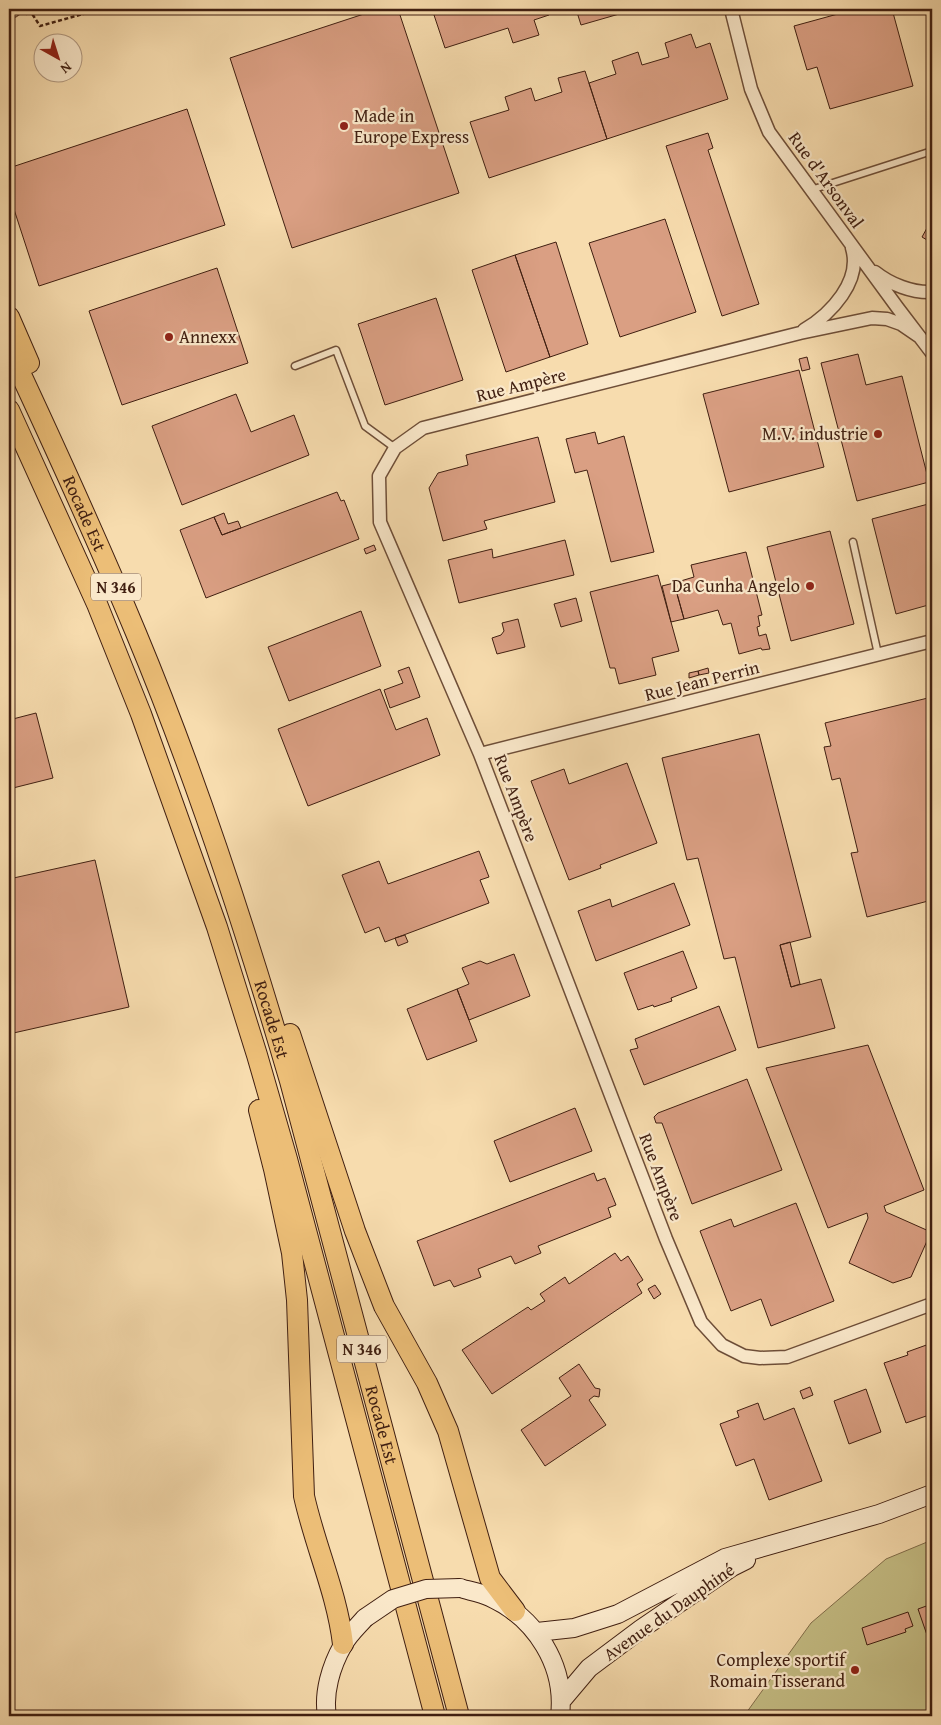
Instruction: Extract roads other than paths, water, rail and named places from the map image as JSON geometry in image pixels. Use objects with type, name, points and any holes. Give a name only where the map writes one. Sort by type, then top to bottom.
[{"type":"highway","points":[[9,317],[35,377],[34,403]]},
{"type":"highway","name":"Rocade Est","points":[[9,349],[70,480],[143,652],[190,774],[262,983],[290,1081],[459,1716]]},
{"type":"highway","name":"Rocade Est","points":[[9,410],[97,604],[141,714],[217,927],[257,1054],[287,1159],[435,1716]]},
{"type":"highway","points":[[9,433],[29,453]]},
{"type":"highway","points":[[262,983],[281,1007],[355,1231],[384,1306],[427,1384],[448,1431],[490,1578],[515,1611]]},
{"type":"highway","points":[[257,1054],[251,1078],[274,1169],[292,1253],[297,1300],[304,1496],[309,1520],[338,1614],[343,1644]]},
{"type":"main road","name":"Avenue du Dauphiné","points":[[537,1632],[574,1628],[618,1614],[726,1558],[879,1514],[932,1494]]},
{"type":"main road","name":"Avenue du Dauphiné","points":[[561,1708],[589,1668],[640,1629],[732,1567],[789,1539]]},
{"type":"main road","points":[[324,1713],[330,1674],[343,1644],[365,1618],[393,1599],[426,1589],[460,1588],[489,1596],[515,1611],[537,1632],[555,1664],[561,1708]]},
{"type":"street","points":[[9,11],[13,9]]},
{"type":"street","name":"Rue d'Arsonval","points":[[731,9],[751,89],[770,132],[850,244],[932,353]]},
{"type":"street","name":"Rue Ampère","points":[[800,333],[826,314],[847,288],[851,280],[854,263],[850,244]]},
{"type":"street","points":[[866,264],[891,283],[910,289],[932,292]]},
{"type":"street","name":"Rue Ampère","points":[[920,337],[901,324],[887,319],[872,318],[800,333],[423,428],[395,448],[379,476],[380,522],[480,754],[666,1239],[701,1322],[722,1346],[744,1356],[760,1358],[787,1356],[932,1304]]},
{"type":"street","name":"Rue Jean Perrin","points":[[480,754],[932,641]]},
{"type":"lane","points":[[811,190],[932,151]]},
{"type":"lane","points":[[295,366],[336,350],[366,426],[395,448]]},
{"type":"lane","points":[[853,542],[878,654]]},
{"type":"place","name":"Made in Europe Express","points":[[344,126]]},
{"type":"place","name":"Annexx","points":[[169,337]]},
{"type":"place","name":"M.V. industrie","points":[[878,434]]},
{"type":"place","name":"Da Cunha Angelo","points":[[810,586]]},
{"type":"place","name":"Complexe sportif Romain Tisserand","points":[[855,1670]]}]
